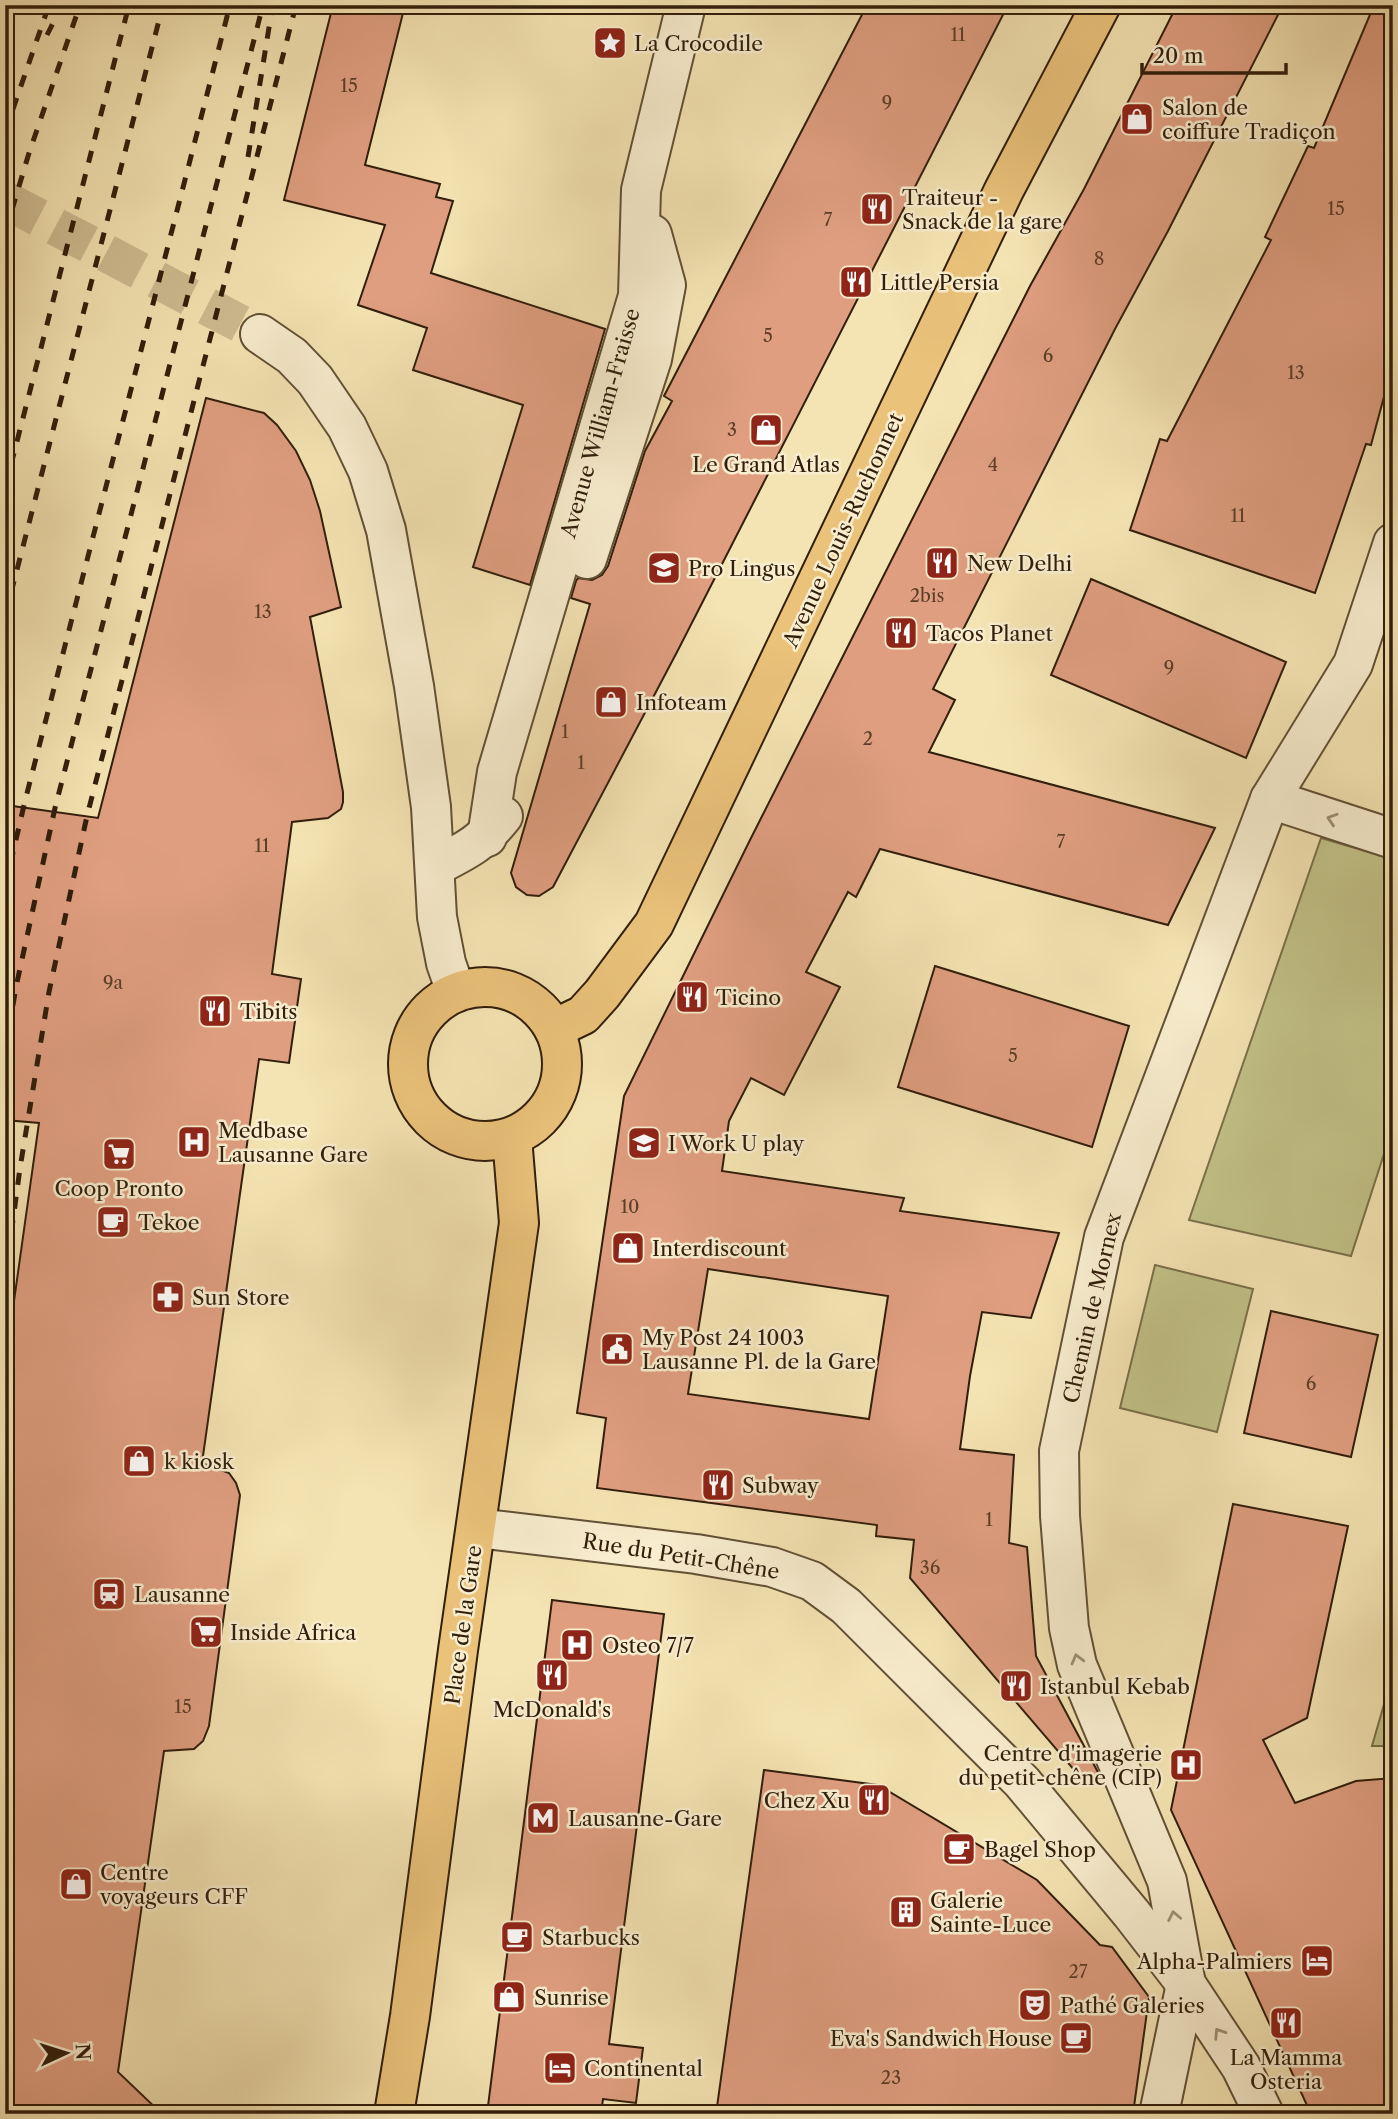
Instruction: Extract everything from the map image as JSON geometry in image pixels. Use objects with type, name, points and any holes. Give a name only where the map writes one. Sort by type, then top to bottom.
[{"type":"main road","name":"Avenue Louis-Ruchonnet","points":[[554,1029],[583,1015],[654,924],[1004,190],[1101,5]]},
{"type":"main road","points":[[478,987],[501,988],[523,996],[541,1010],[554,1029],[562,1054],[561,1080],[552,1104],[534,1124],[512,1137],[482,1140],[453,1134],[437,1124],[423,1109],[414,1092],[409,1072],[409,1053],[414,1034],[425,1016],[439,1002],[456,992],[478,987]]},
{"type":"main road","name":"Place de la Gare","points":[[394,2114],[410,2016],[519,1223],[512,1137]]},
{"type":"street","name":"Avenue William-Fraisse","points":[[436,866],[473,847],[487,836],[497,772],[638,296],[641,190],[686,5]]},
{"type":"street","points":[[260,334],[292,356],[314,380],[347,427],[368,471],[386,530],[414,685],[431,807],[437,917],[446,962],[456,992]]},
{"type":"street","name":"Chemin de Mornex","points":[[1186,1983],[1167,1881],[1077,1665],[1069,1628],[1060,1516],[1059,1451],[1104,1237],[1270,799],[1353,664],[1393,543]]},
{"type":"street","points":[[1270,799],[1393,839]]},
{"type":"street","name":"Rue du Petit-Chêne","points":[[477,1528],[696,1554],[772,1567],[812,1581],[846,1606],[1022,1782],[1131,1913],[1186,1983],[1241,2067],[1264,2114]]},
{"type":"street","points":[[1159,2114],[1186,1983]]},
{"type":"green space","points":[[1321,838],[1393,859],[1393,1126],[1351,1256],[1189,1220]]},
{"type":"green space","points":[[1155,1265],[1253,1289],[1217,1432],[1120,1408]]},
{"type":"green space","points":[[1393,1673],[1393,1746],[1372,1746]]},
{"type":"building","points":[[333,5],[405,5],[365,165],[440,184],[436,197],[453,201],[431,273],[605,329],[530,585],[473,567],[523,405],[413,370],[427,328],[358,305],[385,225],[284,200]]},
{"type":"building","points":[[867,5],[1008,5],[677,652],[553,887],[539,896],[527,895],[516,887],[511,873],[590,604],[571,598],[576,581],[578,578],[592,580],[602,575],[608,566],[645,451],[672,401],[664,396]]},
{"type":"building","points":[[1177,5],[1283,5],[933,689],[955,700],[929,752],[1215,828],[1168,925],[880,849],[856,897],[848,892],[806,972],[840,987],[784,1095],[751,1078],[729,1121],[722,1171],[904,1198],[900,1211],[1059,1233],[1031,1318],[982,1312],[960,1449],[1014,1455],[1009,1543],[1027,1547],[1036,1656],[1100,1776],[1087,1785],[910,1578],[914,1540],[876,1536],[877,1525],[597,1488],[606,1418],[577,1413],[624,1096],[1030,286],[1084,189]],"holes":[[[708,1269],[888,1296],[869,1419],[688,1394]]]},
{"type":"building","points":[[1374,5],[1393,5],[1393,363],[1371,445],[1366,444],[1315,593],[1130,530],[1160,439],[1167,441],[1271,240],[1265,237],[1308,146],[1314,148]]},
{"type":"building","points":[[206,398],[264,413],[277,425],[296,451],[310,480],[320,511],[341,607],[310,617],[343,802],[341,809],[328,818],[292,822],[272,974],[301,979],[289,1063],[259,1059],[202,1463],[229,1473],[240,1495],[209,1726],[203,1741],[194,1749],[164,1751],[118,2072],[162,2114],[5,2114],[5,1365],[39,1123],[5,1120],[5,805],[98,818]]},
{"type":"building","points":[[1091,579],[1286,662],[1246,758],[1051,675]]},
{"type":"building","points":[[935,966],[1129,1026],[1092,1147],[898,1087]]},
{"type":"building","points":[[1271,1311],[1378,1335],[1351,1457],[1244,1433]]},
{"type":"building","name":"Alpha-Palmiers","points":[[1233,1504],[1348,1526],[1307,1718],[1263,1740],[1295,1803],[1356,1781],[1393,1778],[1393,2114],[1311,2114],[1171,1810]]},
{"type":"building","points":[[552,1600],[664,1614],[609,2044],[643,2048],[636,2103],[603,2099],[601,2114],[487,2114]]},
{"type":"building","name":"Galerie Sainte-Luce","points":[[764,1770],[878,1785],[1037,1880],[1100,1945],[1112,1947],[1149,1997],[1133,2114],[716,2114]]},
{"type":"tunnel","points":[[5,200],[260,334]]},
{"type":"railway","points":[[5,132],[49,5]]},
{"type":"railway","points":[[47,35],[62,5]]},
{"type":"railway","points":[[5,233],[29,153],[80,5]]},
{"type":"railway","points":[[5,488],[129,5]]},
{"type":"railway","points":[[5,616],[163,5]]},
{"type":"railway","points":[[5,887],[230,5]]},
{"type":"railway","points":[[5,1053],[16,987],[55,808],[263,5]]},
{"type":"railway","points":[[5,1280],[49,992],[87,816],[296,5]]},
{"type":"railway","points":[[248,157],[272,9]]},
{"type":"place","name":"La Crocodile","points":[[610,43]]},
{"type":"place","name":"Salon de coiffure Tradiçon","points":[[1137,119]]},
{"type":"place","name":"Traiteur - Snack de la gare","points":[[877,209]]},
{"type":"place","name":"Little Persia","points":[[856,282]]},
{"type":"place","name":"Le Grand Atlas","points":[[766,430]]},
{"type":"place","name":"New Delhi","points":[[942,563]]},
{"type":"place","name":"Pro Lingus","points":[[664,568]]},
{"type":"place","name":"Tacos Planet","points":[[901,633]]},
{"type":"place","name":"Infoteam","points":[[611,702]]},
{"type":"place","name":"Ticino","points":[[692,997]]},
{"type":"place","name":"Tibits","points":[[215,1011]]},
{"type":"place","name":"Medbase Lausanne Gare","points":[[194,1142]]},
{"type":"place","name":"I Work U play","points":[[644,1143]]},
{"type":"place","name":"Coop Pronto","points":[[119,1154]]},
{"type":"place","name":"Tekoe","points":[[113,1222]]},
{"type":"place","name":"Interdiscount","points":[[628,1248]]},
{"type":"place","name":"Sun Store","points":[[168,1297]]},
{"type":"place","name":"My Post 24 1003 Lausanne Pl. de la Gare","points":[[617,1349]]},
{"type":"place","name":"k kiosk","points":[[139,1461]]},
{"type":"place","name":"Subway","points":[[718,1485]]},
{"type":"place","name":"Lausanne","points":[[109,1594]]},
{"type":"place","name":"Inside Africa","points":[[206,1632]]},
{"type":"place","name":"Osteo 7/7","points":[[577,1645]]},
{"type":"place","name":"McDonald's","points":[[552,1675]]},
{"type":"place","name":"Istanbul Kebab","points":[[1016,1686]]},
{"type":"place","name":"Centre d'imagerie du petit-chêne (CIP)","points":[[1186,1765]]},
{"type":"place","name":"Chez Xu","points":[[874,1800]]},
{"type":"place","name":"Lausanne-Gare","points":[[543,1818]]},
{"type":"place","name":"Bagel Shop","points":[[959,1849]]},
{"type":"place","name":"Centre voyageurs CFF","points":[[76,1884]]},
{"type":"place","name":"Galerie Sainte-Luce","points":[[906,1912]]},
{"type":"place","name":"Starbucks","points":[[517,1937]]},
{"type":"place","name":"Alpha-Palmiers","points":[[1317,1961]]},
{"type":"place","name":"Sunrise","points":[[509,1997]]},
{"type":"place","name":"Pathé Galeries","points":[[1035,2005]]},
{"type":"place","name":"La Mamma Osteria","points":[[1286,2023]]},
{"type":"place","name":"Eva's Sandwich House","points":[[1076,2038]]},
{"type":"place","name":"Continental","points":[[560,2068]]}]
